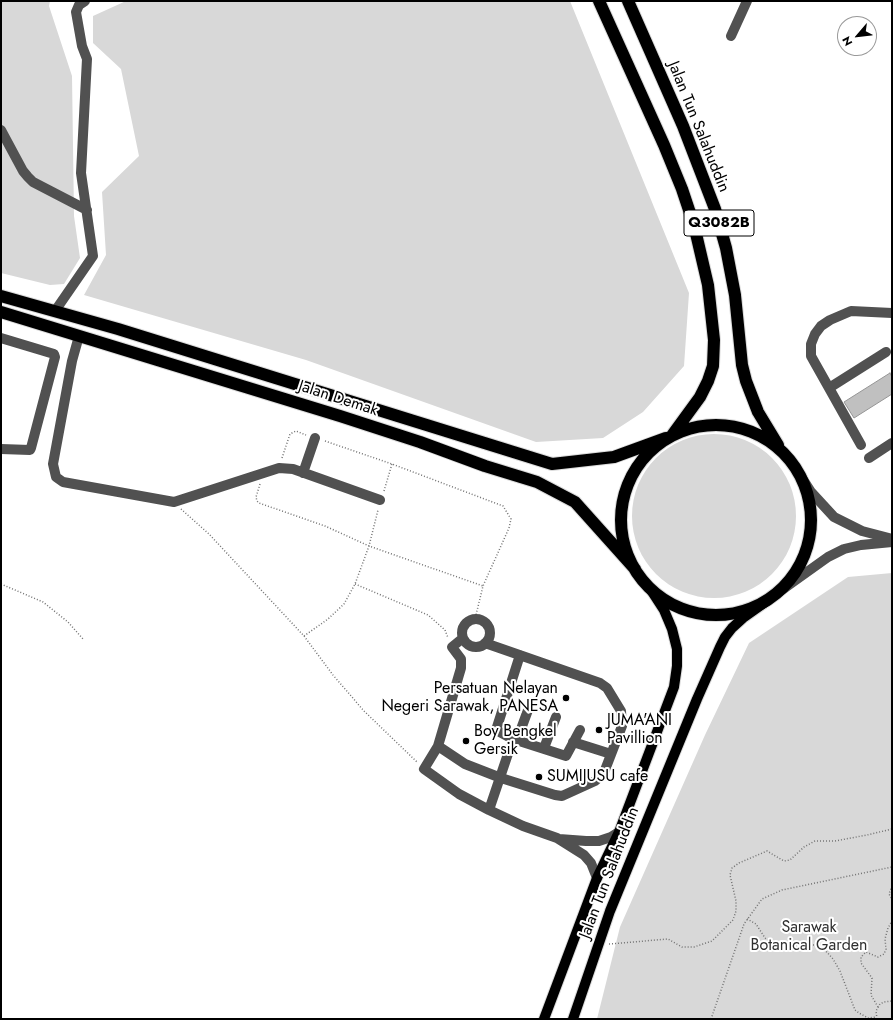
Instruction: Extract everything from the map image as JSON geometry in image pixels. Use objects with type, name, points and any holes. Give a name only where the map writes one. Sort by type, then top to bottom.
[{"type":"highway","points":[[599,1],[664,145],[682,189],[694,225],[708,286],[714,340],[713,366],[700,397],[669,437],[653,448],[642,460],[633,474],[624,497],[621,513],[623,538],[627,554],[635,569],[651,590],[664,600],[677,607],[708,615],[723,615],[739,613],[754,608],[767,601],[790,581],[802,562],[807,548],[811,519],[808,496],[803,482],[796,469],[781,451]]},
{"type":"highway","name":"Jalan Tun Salahuddin","points":[[628,1],[683,126],[715,209],[726,248],[735,295],[742,365],[746,381],[758,412],[781,451]]},
{"type":"highway","name":"Jalan Demak","points":[[1,296],[55,311],[552,464],[614,457],[686,430],[700,426],[715,425],[744,429],[757,434],[781,451]]},
{"type":"highway","name":"Jalan Demak","points":[[1,312],[362,423],[420,442],[485,466],[537,482],[575,502],[635,569]]},
{"type":"main road","name":"Jalan Tun Salahuddin","points":[[544,1019],[597,878],[619,832],[674,687],[678,666],[677,650],[672,629],[664,610],[651,590]]},
{"type":"main road","name":"Jalan Tun Salahuddin","points":[[573,1019],[613,904],[697,699],[720,647],[725,637],[743,618],[767,601]]},
{"type":"street","points":[[55,311],[93,256],[81,173],[88,59],[82,46],[76,12],[79,5],[85,1]]},
{"type":"street","points":[[731,36],[747,1]]},
{"type":"street","points":[[81,173],[88,163],[91,119]]},
{"type":"street","points":[[1,130],[23,171],[33,182],[87,210]]},
{"type":"street","points":[[861,445],[812,356],[811,344],[815,334],[821,326],[830,320],[851,311],[892,313]]},
{"type":"street","points":[[79,336],[72,361],[53,464],[56,477],[63,482],[174,502],[279,468],[293,469],[380,500]]},
{"type":"street","points":[[1,338],[54,354],[55,357],[32,448],[30,450],[4,449]]},
{"type":"street","points":[[829,388],[886,352]]},
{"type":"street","points":[[303,473],[315,438]]},
{"type":"street","points":[[869,458],[892,443]]},
{"type":"street","points":[[796,469],[811,492],[834,517],[862,530],[892,540]]},
{"type":"street","points":[[779,592],[828,557],[844,549],[892,540]]},
{"type":"street","points":[[475,619],[480,620],[487,625],[490,634],[485,643],[477,647],[473,647],[463,638],[462,634],[464,626],[467,622],[475,619]]},
{"type":"street","points":[[463,638],[452,647],[461,659],[461,668],[438,746],[424,769],[459,794],[489,810],[523,826],[557,838],[586,842],[599,841],[611,837],[619,832]]},
{"type":"street","points":[[438,746],[465,764],[500,778],[555,795],[562,796],[595,781],[605,770],[622,726],[621,712],[607,688],[600,682],[485,643]]},
{"type":"street","points":[[520,654],[497,727],[500,733],[566,756],[580,730]]},
{"type":"street","points":[[489,810],[515,739],[528,710]]},
{"type":"street","points":[[544,748],[556,717]]},
{"type":"street","points":[[573,742],[611,754]]},
{"type":"street","points":[[557,838],[584,855],[591,863],[597,878]]},
{"type":"path","points":[[279,468],[290,434],[296,431],[392,464],[503,506],[511,519],[510,524],[483,586],[475,619]]},
{"type":"path","points":[[304,636],[344,604],[355,584],[369,546],[380,500],[392,464]]},
{"type":"path","points":[[263,474],[256,497],[258,503],[325,526],[369,546],[483,586]]},
{"type":"path","points":[[174,502],[209,534],[304,636],[333,676],[364,711],[424,769]]},
{"type":"path","points":[[1,584],[43,602],[68,622],[84,640]]},
{"type":"path","points":[[355,584],[428,615],[445,630],[452,647]]},
{"type":"path","points":[[599,945],[668,940],[682,947],[694,947],[712,941],[733,920],[736,911],[736,901],[730,875],[732,868],[739,863],[767,851],[784,861],[790,860],[804,847],[815,841],[835,841],[892,829]]},
{"type":"path","points":[[710,1019],[744,924],[762,899],[782,890],[892,867]]},
{"type":"path","points":[[892,886],[889,894],[892,899]]},
{"type":"path","points":[[747,919],[756,924],[765,938],[776,946],[788,947],[799,944],[814,945],[824,950],[833,959],[840,971],[855,1010],[859,1013],[868,1018],[876,1018],[876,1011],[878,1007],[884,1002],[892,1001]]},
{"type":"path","points":[[878,1007],[871,995],[872,978],[862,963],[861,957],[866,952],[878,957],[884,954],[886,949],[885,939],[892,921]]},
{"type":"green space","points":[[1,1],[50,1],[49,6],[72,76],[74,216],[80,258],[64,284],[50,285],[1,273]]},
{"type":"green space","points":[[126,1],[570,1],[689,293],[684,366],[643,412],[603,438],[536,442],[306,360],[84,295],[106,255],[102,192],[139,156],[121,69],[93,43],[93,16]]},
{"type":"green space","points":[[706,434],[722,434],[738,437],[753,443],[766,452],[778,464],[787,477],[793,492],[796,516],[795,532],[787,555],[778,568],[766,580],[753,589],[738,595],[722,598],[706,598],[690,595],[675,589],[662,580],[650,568],[641,555],[635,540],[632,524],[632,508],[635,492],[641,477],[650,464],[662,452],[675,443],[690,437]]},
{"type":"green space","name":"Sarawak Botanical Garden","points":[[892,573],[892,1019],[597,1019],[620,927],[705,735],[749,643],[848,577]]},
{"type":"building","points":[[890,373],[892,377],[892,394],[854,418],[844,402]]},
{"type":"place","name":"Persatuan Nelayan Negeri Sarawak, PANESA","points":[[566,698]]},
{"type":"place","name":"JUMA'ANI Pavillion","points":[[599,730]]},
{"type":"place","name":"Boy Bengkel Gersik","points":[[466,741]]},
{"type":"place","name":"SUMIJUSU cafe","points":[[539,777]]}]
